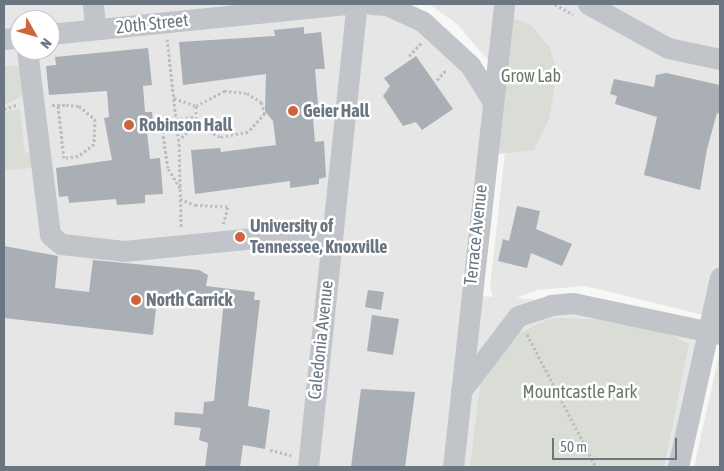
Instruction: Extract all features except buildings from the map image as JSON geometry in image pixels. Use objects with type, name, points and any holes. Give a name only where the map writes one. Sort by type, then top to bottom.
[{"type":"street","points":[[93,4],[95,29]]},
{"type":"street","name":"20th Street","points":[[60,33],[343,4]]},
{"type":"street","name":"Caledonia Avenue","points":[[308,467],[357,4]]},
{"type":"street","points":[[371,4],[388,5],[422,21],[470,65],[491,98]]},
{"type":"street","name":"Terrace Avenue","points":[[453,467],[459,393],[491,98],[504,4]]},
{"type":"street","points":[[588,4],[668,48],[720,59]]},
{"type":"street","points":[[28,60],[50,235],[60,244],[124,251],[333,230]]},
{"type":"street","points":[[678,467],[715,333],[720,278]]},
{"type":"street","points":[[459,393],[518,316],[550,305],[573,303],[715,333]]},
{"type":"path","points":[[167,33],[178,141],[182,245]]},
{"type":"path","points":[[409,56],[425,39],[420,35]]},
{"type":"path","points":[[174,98],[196,106],[224,91],[247,93],[261,102],[265,113],[254,127],[232,136],[220,137],[196,124],[194,117],[196,106]]},
{"type":"path","points":[[58,105],[79,106],[95,119],[94,144],[78,156],[64,158],[58,105]]},
{"type":"path","points":[[180,188],[168,168],[161,122],[194,117]]},
{"type":"path","points":[[178,141],[196,124]]},
{"type":"path","points":[[180,199],[195,206],[228,207],[218,242]]},
{"type":"path","points":[[518,316],[596,467]]},
{"type":"shaded area","name":"University of Tennessee, Knoxville","points":[[4,4],[371,4],[422,21],[491,98],[470,295],[493,297],[490,288],[512,88],[457,24],[429,4],[720,4],[720,319],[585,286],[537,290],[516,298],[573,303],[709,331],[678,467],[4,467]]},
{"type":"shaded area","points":[[720,352],[720,467],[694,467],[718,360]]},
{"type":"green space","name":"Grow Lab","points":[[510,17],[531,25],[550,48],[557,74],[549,119],[534,150],[498,154]]},
{"type":"green space","points":[[4,66],[23,66],[23,95],[5,105]]},
{"type":"green space","points":[[20,109],[25,154],[34,149],[36,167],[4,171],[4,112]]},
{"type":"green space","name":"Mountcastle Park","points":[[548,319],[607,320],[667,333],[689,344],[664,467],[470,467],[481,378],[516,335]]},
{"type":"place","name":"Geier Hall","points":[[293,111]]},
{"type":"place","name":"Robinson Hall","points":[[129,125]]},
{"type":"place","name":"University of Tennessee, Knoxville","points":[[240,237]]},
{"type":"place","name":"North Carrick","points":[[136,300]]}]
